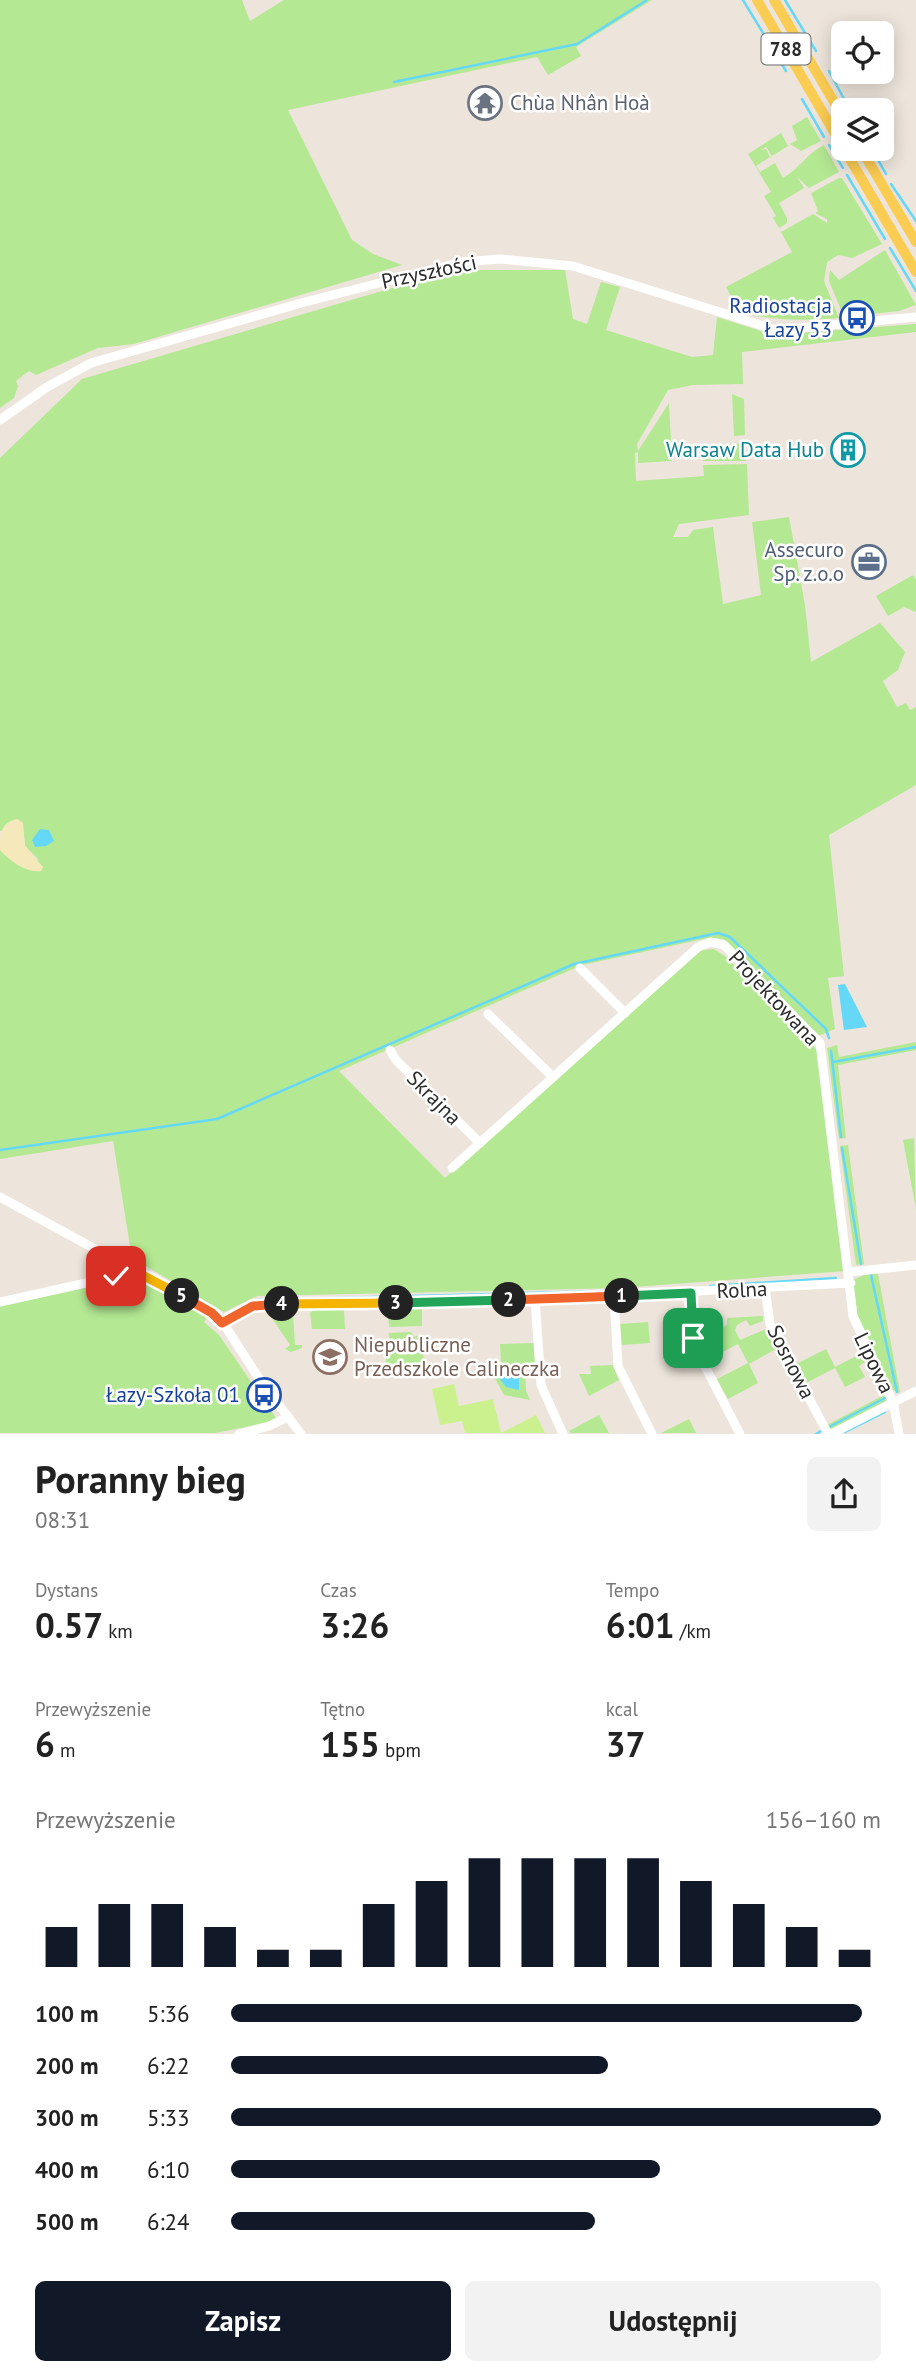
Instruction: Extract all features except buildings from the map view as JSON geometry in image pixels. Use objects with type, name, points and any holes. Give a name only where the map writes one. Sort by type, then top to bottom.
[{"type":"main road","name":"788","points":[[757,0],[916,272]]},
{"type":"main road","name":"788","points":[[774,0],[832,98]]},
{"type":"main road","points":[[868,161],[916,242]]},
{"type":"street","name":"Przyszłości","points":[[0,420],[47,387],[92,363],[305,302],[462,262],[500,259],[573,266],[777,330],[916,317]]},
{"type":"street","name":"Projektowana","points":[[452,1168],[698,947],[718,943],[731,950],[822,1047],[851,1283]]},
{"type":"street","points":[[580,968],[625,1013]]},
{"type":"street","points":[[488,1014],[552,1077]]},
{"type":"street","name":"Skrajna","points":[[390,1050],[396,1060],[480,1143]]},
{"type":"street","points":[[0,1197],[206,1309],[222,1323],[301,1433]]},
{"type":"street","points":[[850,1272],[916,1265]]},
{"type":"street","points":[[0,1301],[122,1275],[131,1269]]},
{"type":"street","name":"Rolna","points":[[222,1323],[248,1307],[266,1304],[614,1297],[851,1283]]},
{"type":"street","name":"Lipowa","points":[[851,1283],[857,1329],[893,1402],[899,1433]]},
{"type":"street","name":"Sosnowa","points":[[765,1288],[770,1324],[829,1433]]},
{"type":"street","points":[[691,1293],[695,1348],[740,1433]]},
{"type":"street","points":[[614,1297],[618,1366],[652,1433]]},
{"type":"street","points":[[535,1299],[541,1385],[563,1433]]},
{"type":"street","points":[[829,1433],[916,1391]]},
{"type":"street","points":[[239,1433],[269,1426],[288,1417]]},
{"type":"green space","points":[[0,0],[242,0],[250,21],[284,0],[652,0],[576,47],[581,56],[548,75],[537,57],[288,110],[352,240],[373,254],[402,265],[134,344],[98,348],[36,375],[29,371],[16,381],[18,386],[14,398],[0,408]]},
{"type":"green space","points":[[807,117],[821,141],[801,151],[790,144],[797,140],[792,126]]},
{"type":"green space","points":[[781,133],[788,146],[772,156],[766,147],[761,150],[766,149],[770,157],[756,166],[760,172],[775,163],[783,178],[824,145],[839,172],[809,188],[797,177],[804,188],[779,203],[787,223],[779,228],[773,218],[776,216],[764,196],[771,192],[748,154]]},
{"type":"green space","points":[[842,178],[882,244],[852,258],[838,255],[827,262],[824,281],[839,318],[789,320],[739,312],[726,287],[792,252],[781,232],[813,214],[827,223],[827,219],[815,213],[818,211],[811,193]]},
{"type":"green space","points":[[885,250],[916,305],[899,311],[844,317],[829,281],[830,270],[839,280]]},
{"type":"green space","points":[[465,270],[565,270],[573,319],[587,324],[601,282],[620,287],[606,330],[692,357],[713,355],[717,317],[773,335],[916,324],[916,332],[742,352],[743,384],[693,385],[668,390],[637,444],[638,451],[669,403],[672,461],[638,463],[638,452],[635,453],[636,481],[704,476],[703,465],[747,464],[749,515],[679,524],[673,537],[688,537],[693,530],[713,527],[723,604],[761,595],[752,522],[789,517],[805,605],[811,662],[880,623],[905,652],[898,670],[883,681],[897,707],[906,703],[910,710],[916,707],[916,785],[829,835],[844,976],[828,978],[835,1029],[818,1036],[729,944],[723,939],[708,938],[582,965],[339,1071],[445,1178],[702,950],[714,949],[726,957],[818,1051],[846,1271],[621,1288],[257,1296],[224,1312],[132,1258],[113,1141],[0,1159],[0,850],[4,854],[39,860],[25,846],[23,827],[0,831],[0,458],[82,379],[433,276]]},
{"type":"green space","points":[[732,394],[744,399],[745,435],[734,436]]},
{"type":"green space","points":[[746,443],[746,461],[703,461],[703,453],[724,452],[724,445]]},
{"type":"green space","points":[[913,575],[916,580],[916,612],[904,607],[888,616],[876,596]]},
{"type":"green space","points":[[916,1042],[916,1050],[838,1065],[846,1138],[839,1139],[827,1048],[837,1045],[839,1057]]},
{"type":"green space","points":[[914,1138],[916,1209],[903,1140]]},
{"type":"green space","points":[[848,1145],[864,1264],[856,1265],[840,1146]]},
{"type":"green space","points":[[877,1269],[900,1392],[898,1393],[890,1388],[858,1321],[853,1280]]},
{"type":"green space","points":[[137,1275],[208,1316],[204,1322],[219,1335],[276,1418],[272,1422],[215,1433],[0,1433],[0,1304]]},
{"type":"green space","points":[[391,1308],[422,1308],[422,1326],[389,1327],[388,1312]]},
{"type":"green space","points":[[344,1309],[345,1329],[312,1329],[310,1313],[314,1310]]},
{"type":"green space","points":[[293,1313],[295,1345],[302,1345],[302,1348],[291,1352],[285,1349],[290,1345],[270,1315]]},
{"type":"green space","points":[[763,1316],[763,1321],[750,1326],[746,1320],[737,1325],[735,1330],[740,1340],[766,1329],[776,1349],[749,1364],[758,1383],[728,1399],[717,1379],[748,1363],[738,1344],[707,1360],[698,1340],[727,1325],[727,1318]]},
{"type":"green space","points":[[648,1322],[650,1343],[622,1345],[620,1324]]},
{"type":"green space","points":[[411,1332],[414,1337],[422,1334],[424,1365],[386,1366],[385,1347],[390,1346],[389,1333]]},
{"type":"green space","points":[[534,1343],[535,1363],[525,1364],[526,1391],[530,1400],[504,1395],[487,1364],[501,1363],[500,1344]]},
{"type":"green space","points":[[826,1349],[835,1367],[862,1353],[867,1361],[859,1366],[865,1377],[845,1387],[835,1368],[806,1383],[796,1364]]},
{"type":"green space","points":[[613,1365],[619,1380],[589,1396],[579,1374],[591,1374],[590,1366]]},
{"type":"green space","points":[[454,1384],[459,1406],[493,1399],[501,1433],[465,1433],[462,1421],[440,1425],[432,1389]]},
{"type":"green space","points":[[884,1395],[886,1401],[830,1430],[827,1425]]},
{"type":"green space","points":[[536,1415],[545,1433],[501,1433]]},
{"type":"green space","points":[[599,1415],[609,1433],[569,1431]]},
{"type":"green space","points":[[689,1419],[696,1433],[661,1433]]},
{"type":"sand","points":[[17,819],[23,823],[25,846],[43,867],[41,871],[19,865],[0,850],[4,826]]},
{"type":"water","points":[[40,829],[49,830],[54,841],[46,846],[35,847],[32,840]]},
{"type":"water","points":[[845,984],[867,1027],[844,1030],[838,985]]},
{"type":"water","points":[[501,1370],[519,1370],[519,1390],[506,1387],[499,1378]]},
{"type":"waterway","points":[[394,82],[577,44],[647,0]]},
{"type":"waterway","points":[[743,0],[786,71]]},
{"type":"waterway","points":[[785,0],[816,51]]},
{"type":"waterway","points":[[829,71],[844,98]]},
{"type":"waterway","points":[[802,99],[824,137]]},
{"type":"waterway","points":[[829,145],[843,168]]},
{"type":"waterway","points":[[879,161],[886,174]]},
{"type":"waterway","points":[[847,175],[885,239]]},
{"type":"waterway","points":[[891,184],[916,221]]},
{"type":"waterway","points":[[890,248],[916,291]]},
{"type":"waterway","points":[[0,1150],[217,1119],[574,964],[718,933],[730,937],[826,1029],[829,1038]]},
{"type":"waterway","points":[[833,1062],[916,1047]]},
{"type":"waterway","points":[[831,1051],[841,1137]]},
{"type":"waterway","points":[[842,1148],[861,1264]]},
{"type":"waterway","points":[[871,1275],[897,1392]]},
{"type":"waterway","points":[[710,1286],[836,1278]]},
{"type":"waterway","points":[[257,1300],[640,1290]]},
{"type":"waterway","points":[[829,1427],[885,1398]]},
{"type":"waterway","points":[[845,1432],[885,1412]]},
{"type":"waterway","points":[[816,1434],[821,1431]]},
{"type":"place","name":"Chùa Nhân Hoà","points":[[485,103]]},
{"type":"place","name":"Radiostacja Łazy 53","points":[[857,318]]},
{"type":"place","name":"Warsaw Data Hub","points":[[848,450]]},
{"type":"place","name":"Assecuro Sp. z.o.o","points":[[869,562]]},
{"type":"place","name":"Niepubliczne Przedszkole Calineczka","points":[[330,1357]]},
{"type":"place","name":"Łazy-Szkoła 01","points":[[264,1395]]},
{"type":"route","points":[[116,1276],[131,1269],[206,1309],[222,1323],[248,1307],[266,1304],[504,1301],[691,1293],[693,1338]]}]
